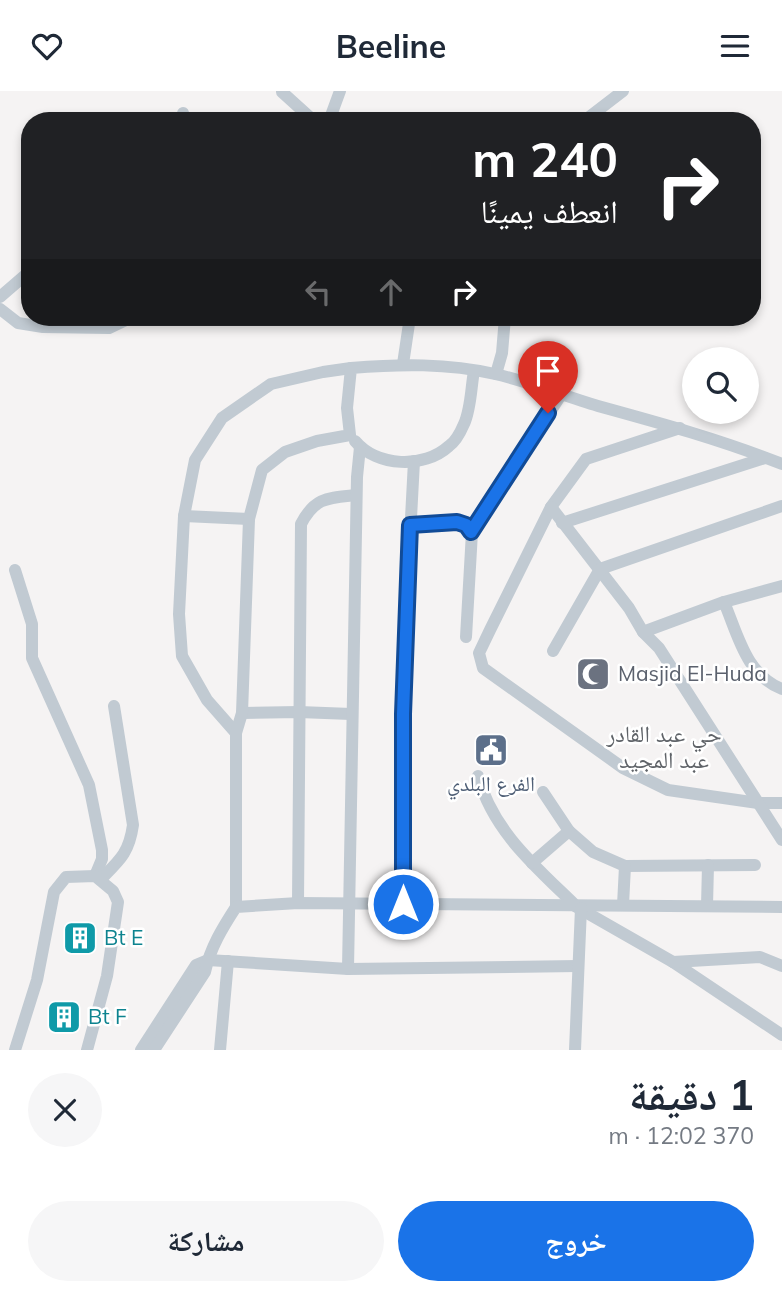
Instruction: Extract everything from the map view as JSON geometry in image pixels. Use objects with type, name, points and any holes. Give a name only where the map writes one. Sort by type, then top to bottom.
[{"type":"street","points":[[332,112],[340,91]]},
{"type":"street","points":[[596,112],[623,91]]},
{"type":"street","points":[[282,92],[304,112]]},
{"type":"street","points":[[0,297],[21,279]]},
{"type":"street","points":[[0,309],[21,323]]},
{"type":"street","points":[[37,326],[113,326]]},
{"type":"street","points":[[403,364],[409,326]]},
{"type":"street","points":[[496,374],[502,353],[504,326]]},
{"type":"street","points":[[236,733],[207,700],[183,656],[179,614],[184,516],[195,460],[222,418],[271,384],[323,372],[403,364],[474,370],[496,374],[680,429],[782,464]]},
{"type":"street","points":[[351,368],[347,408],[350,435],[360,447],[391,461],[414,461],[431,457],[450,446],[465,422],[474,370]]},
{"type":"street","points":[[466,637],[471,532],[561,395]]},
{"type":"street","points":[[680,429],[586,459],[551,507],[479,653],[483,669],[623,768],[668,790],[758,803],[782,803]]},
{"type":"street","points":[[154,1050],[205,972],[220,933],[236,907],[236,733],[242,713],[249,519],[262,470],[285,452],[317,441],[350,435]]},
{"type":"street","points":[[348,969],[356,495],[360,447]]},
{"type":"street","points":[[562,523],[766,458]]},
{"type":"street","points":[[403,904],[403,701],[414,461]]},
{"type":"street","points":[[298,904],[301,524],[309,509],[318,502],[356,495]]},
{"type":"street","points":[[553,651],[600,569],[782,506]]},
{"type":"street","points":[[551,507],[629,608],[643,632],[659,648],[782,840]]},
{"type":"street","points":[[184,516],[249,519]]},
{"type":"street","points":[[410,525],[457,522],[466,525],[471,532]]},
{"type":"street","points":[[15,571],[29,608],[32,658],[89,785],[102,851],[98,878]]},
{"type":"street","points":[[643,632],[724,602],[782,586]]},
{"type":"street","points":[[724,602],[752,669],[782,689]]},
{"type":"street","points":[[98,878],[124,856],[131,845],[133,825],[114,706]]},
{"type":"street","points":[[242,713],[351,714]]},
{"type":"street","points":[[478,776],[482,792],[503,831],[575,905],[673,962],[782,1035]]},
{"type":"street","points":[[543,792],[569,831],[593,852],[625,866],[755,865]]},
{"type":"street","points":[[532,863],[569,831]]},
{"type":"street","points":[[707,906],[708,865]]},
{"type":"street","points":[[623,905],[625,866]]},
{"type":"street","points":[[15,1050],[21,1012],[42,925],[54,892],[66,877],[98,878],[113,891],[117,902],[108,930],[107,976],[91,1013],[87,1050]]},
{"type":"street","points":[[236,907],[298,904],[782,907]]},
{"type":"street","points":[[575,905],[578,967],[575,1050]]},
{"type":"street","points":[[673,962],[760,957],[782,966]]},
{"type":"street","points":[[141,1050],[196,965],[208,960],[348,969],[578,967]]},
{"type":"street","points":[[220,1050],[228,961]]},
{"type":"place","name":"Masjid El-Huda","points":[[593,674]]},
{"type":"place","name":"الفرع البلدي","points":[[491,750]]},
{"type":"place","name":"Bt E","points":[[80,938]]},
{"type":"place","name":"Bt F","points":[[64,1017]]},
{"type":"district","name":"حي عبد القادر عبد المجيد","points":[[664,747]]},
{"type":"route","points":[[403,904],[404,651],[410,525],[457,522],[466,525],[471,532],[548,413]]}]
